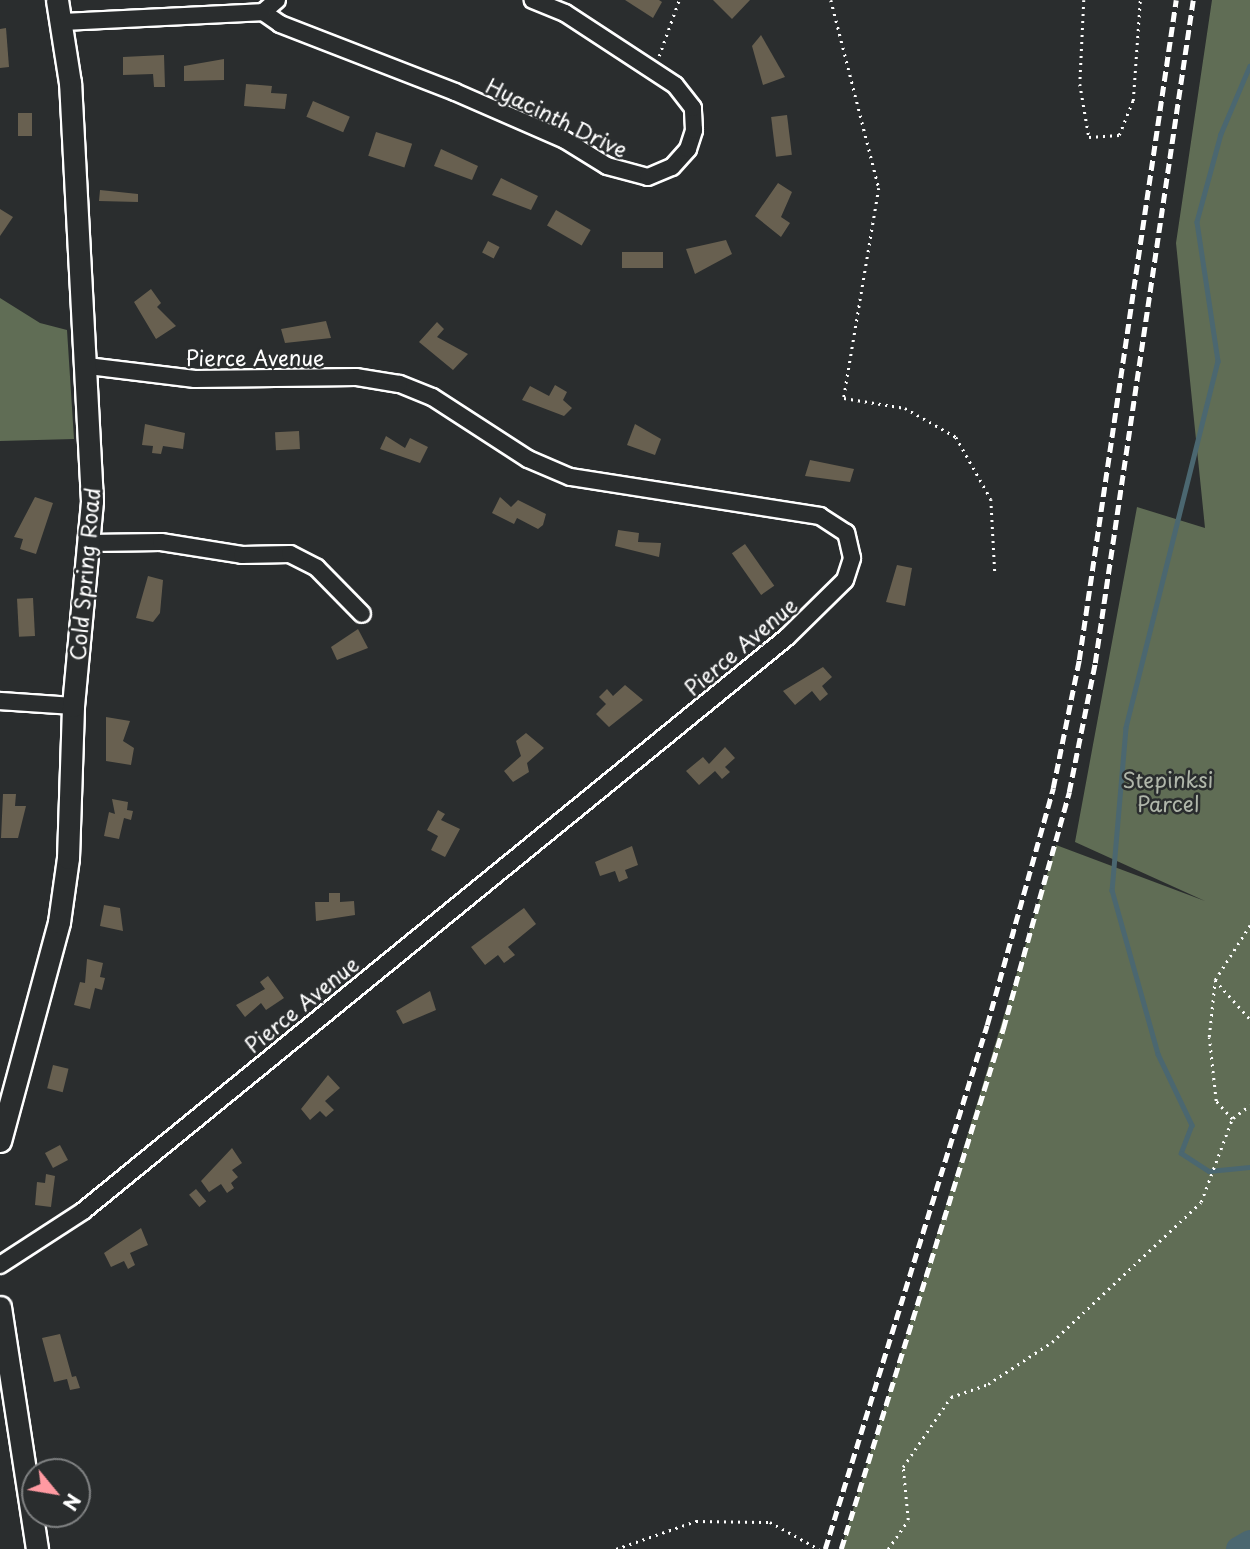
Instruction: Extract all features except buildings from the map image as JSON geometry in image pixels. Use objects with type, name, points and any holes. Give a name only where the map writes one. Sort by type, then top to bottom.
[{"type":"street","name":"Cold Spring Road","points":[[0,1141],[59,922],[68,858],[73,706],[89,543],[92,436],[61,22],[57,0]]},
{"type":"street","points":[[61,22],[263,12],[277,0]]},
{"type":"street","name":"Hyacinth Drive","points":[[263,12],[280,24],[565,140],[627,174],[660,174],[688,149],[693,108],[675,85],[565,13],[533,0]]},
{"type":"street","name":"Pierce Avenue","points":[[0,1265],[83,1211],[776,645],[845,580],[852,558],[846,533],[820,516],[570,477],[528,459],[432,397],[399,384],[356,377],[195,379],[87,366]]},
{"type":"street","points":[[89,543],[161,542],[242,555],[290,554],[317,568],[362,614]]},
{"type":"street","points":[[0,701],[73,706]]},
{"type":"street","points":[[0,1307],[37,1549]]},
{"type":"path","points":[[654,71],[679,0]]},
{"type":"path","points":[[831,0],[879,188],[844,398],[905,408],[956,437],[991,499],[995,573]]},
{"type":"path","points":[[1084,0],[1080,84],[1089,137],[1119,135],[1133,102],[1140,0]]},
{"type":"path","points":[[1232,1119],[1216,1101],[1209,1037],[1214,980],[1250,925]]},
{"type":"path","points":[[1214,980],[1250,1018]]},
{"type":"path","points":[[888,1549],[908,1520],[903,1467],[951,1396],[988,1384],[1052,1342],[1201,1202],[1232,1119],[1250,1105]]},
{"type":"path","points":[[616,1549],[696,1521],[771,1522],[820,1549]]},
{"type":"green space","name":"Stepinksi Parcel","points":[[1212,0],[1250,0],[1250,1549],[841,1549],[1056,845],[1205,901],[1075,842],[1137,507],[1205,528],[1176,243]]},
{"type":"green space","points":[[0,298],[40,323],[67,330],[74,439],[0,441]]},
{"type":"waterway","points":[[1250,66],[1221,134],[1197,222],[1218,361],[1126,728],[1112,890],[1158,1054],[1192,1125],[1181,1153],[1209,1171],[1250,1167]]},
{"type":"waterway","points":[[1238,1549],[1250,1542]]},
{"type":"railway","points":[[825,1549],[987,1025],[1053,788],[1079,660],[1176,0]]},
{"type":"railway","points":[[841,1549],[1003,1029],[1069,792],[1095,663],[1193,0]]}]
